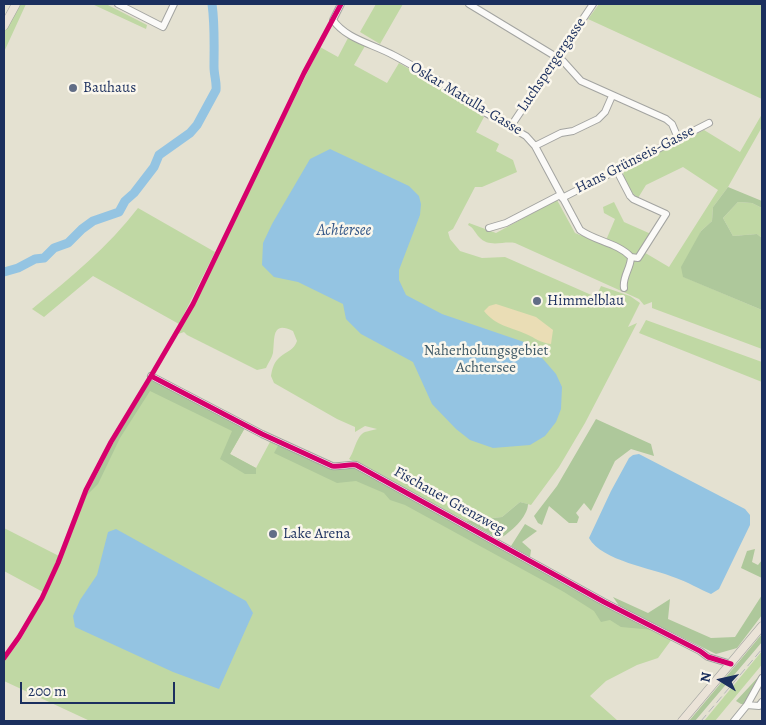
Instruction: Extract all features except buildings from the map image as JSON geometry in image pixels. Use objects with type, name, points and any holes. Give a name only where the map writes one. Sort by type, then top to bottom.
[{"type":"main road","points":[[4,26],[16,4]]},
{"type":"main road","points":[[682,721],[762,626]]},
{"type":"street","points":[[118,4],[163,27],[174,4]]},
{"type":"street","name":"Oskar Matulla-Gasse","points":[[341,4],[333,20],[338,28],[392,54],[468,98],[472,105],[526,136],[535,146],[580,230],[588,236],[625,251],[631,257],[638,258],[666,214],[633,199],[616,169]]},
{"type":"street","points":[[469,4],[568,65],[575,76],[581,81],[666,119],[672,124],[678,138]]},
{"type":"street","name":"Luchspergergasse","points":[[511,126],[593,4]]},
{"type":"street","points":[[535,146],[561,133],[573,131],[598,119],[605,112],[612,96]]},
{"type":"street","name":"Hans Grünseis-Gasse","points":[[489,228],[506,223],[709,123]]},
{"type":"street","points":[[624,288],[623,282],[631,265],[631,257]]},
{"type":"street","name":"Fischauer Grenzweg","points":[[151,376],[262,434],[332,466],[356,465],[604,602],[700,651],[708,657],[731,664]]},
{"type":"street","points":[[734,721],[747,705],[762,678]]},
{"type":"street","points":[[747,705],[759,706],[762,702]]},
{"type":"green space","points":[[18,4],[26,4],[4,52],[4,31]]},
{"type":"green space","points":[[92,4],[106,4],[147,25],[146,29]]},
{"type":"green space","points":[[376,4],[403,4],[380,44],[360,32]]},
{"type":"green space","points":[[599,4],[762,4],[762,99],[588,19]]},
{"type":"green space","name":"Naherholungsgebiet Achtersee","points":[[348,38],[365,46],[354,65],[387,83],[399,63],[465,101],[468,107],[484,117],[476,132],[499,144],[496,151],[513,160],[517,172],[482,187],[475,187],[453,229],[448,232],[450,239],[460,251],[482,258],[505,257],[596,297],[601,286],[630,296],[640,303],[628,327],[637,323],[585,423],[559,467],[531,505],[520,502],[502,517],[466,521],[349,459],[362,434],[377,429],[365,426],[355,432],[355,427],[337,419],[274,383],[271,376],[275,363],[296,344],[297,341],[293,331],[286,328],[278,329],[274,337],[271,359],[266,368],[257,370],[184,332],[178,334],[320,47],[338,57]]},
{"type":"green space","points":[[762,114],[762,127],[728,187],[713,207],[712,221],[701,231],[684,277],[762,310],[762,349],[652,308],[652,302],[644,305],[639,299],[515,243],[487,242],[479,237],[468,225],[469,223],[496,233],[557,200],[575,233],[604,245],[615,219],[604,213],[603,207],[614,202],[624,222],[651,234],[642,251],[669,267],[718,190],[683,167],[646,185],[638,198],[628,186],[623,170],[704,130],[740,152]]},
{"type":"green space","points":[[728,187],[762,201],[762,208],[752,203],[738,202],[723,218],[733,236],[757,234],[762,238],[762,310],[683,277],[681,267],[701,231],[712,221],[713,207]]},
{"type":"green space","points":[[738,202],[752,203],[762,208],[762,238],[757,234],[733,236],[723,218]]},
{"type":"green space","points":[[138,208],[215,252],[179,324],[93,276],[44,317],[32,309],[101,249]]},
{"type":"green space","points":[[646,320],[762,362],[762,382],[639,333]]},
{"type":"green space","name":"Lake Arena","points":[[151,380],[246,426],[230,454],[256,468],[271,440],[337,470],[355,465],[511,554],[672,639],[658,658],[637,665],[606,681],[590,696],[618,721],[90,721],[4,681],[4,662],[21,639],[39,607],[54,578],[86,496],[117,436]]},
{"type":"green space","points":[[151,380],[246,426],[230,454],[256,468],[256,474],[245,474],[220,459],[232,431],[150,391],[120,438],[98,484],[86,496],[117,436]]},
{"type":"green space","points":[[596,419],[651,444],[654,456],[631,449],[615,461],[591,511],[584,503],[576,513],[579,517],[577,523],[569,523],[549,506],[542,525],[538,523],[534,516],[557,486]]},
{"type":"green space","points":[[279,444],[337,470],[355,465],[510,554],[654,630],[621,627],[610,620],[601,622],[594,611],[564,592],[405,505],[390,500],[384,493],[356,481],[337,483],[274,453]]},
{"type":"green space","points":[[520,502],[528,504],[525,514],[513,529],[499,539],[466,521],[502,517]]},
{"type":"green space","points":[[525,524],[537,531],[522,542],[531,550],[530,557],[511,546]]},
{"type":"green space","points":[[4,528],[59,556],[43,592],[4,571]]},
{"type":"green space","points":[[755,549],[752,562],[758,565],[762,560],[762,578],[741,568],[747,551]]},
{"type":"green space","points":[[762,595],[762,615],[737,648],[716,654],[620,607],[613,597],[648,613],[670,599],[668,619],[711,638],[735,637]]},
{"type":"green space","points":[[762,634],[762,642],[695,721],[689,721]]},
{"type":"green space","points":[[762,651],[762,664],[760,667],[715,721],[704,721]]},
{"type":"green space","points":[[762,673],[744,704],[736,701]]},
{"type":"sand","points":[[496,304],[536,317],[553,330],[551,344],[503,326],[493,320],[484,311],[489,306]]},
{"type":"water","name":"Achtersee","points":[[330,149],[409,186],[419,196],[421,204],[420,215],[399,270],[399,280],[406,295],[442,314],[524,342],[537,352],[556,374],[562,387],[561,409],[556,422],[545,436],[530,445],[493,448],[470,440],[456,429],[432,404],[413,362],[361,334],[346,319],[343,304],[298,282],[274,277],[262,265],[263,243],[310,159]]},
{"type":"water","points":[[639,454],[745,509],[750,515],[750,525],[719,589],[711,594],[666,574],[628,563],[605,553],[595,546],[589,538],[629,458]]},
{"type":"water","points":[[116,529],[246,601],[253,613],[219,689],[173,672],[75,627],[73,616],[80,600],[97,575],[108,532]]},
{"type":"waterway","points":[[4,272],[18,268],[35,259],[44,258],[54,248],[68,243],[93,221],[119,212],[125,201],[134,193],[154,167],[159,155],[190,133],[197,125],[216,90],[212,4]]},
{"type":"railway","points":[[701,721],[762,649]]},
{"type":"cycle path","points":[[4,658],[42,598],[58,563],[86,490],[111,442],[193,304],[304,73],[341,4]]},
{"type":"cycle path","points":[[151,376],[262,434],[332,466],[356,465],[604,602],[700,651],[708,657],[731,664]]},
{"type":"place","name":"Bauhaus","points":[[73,88]]},
{"type":"place","name":"Himmelblau","points":[[537,301]]},
{"type":"place","name":"Lake Arena","points":[[273,534]]}]
